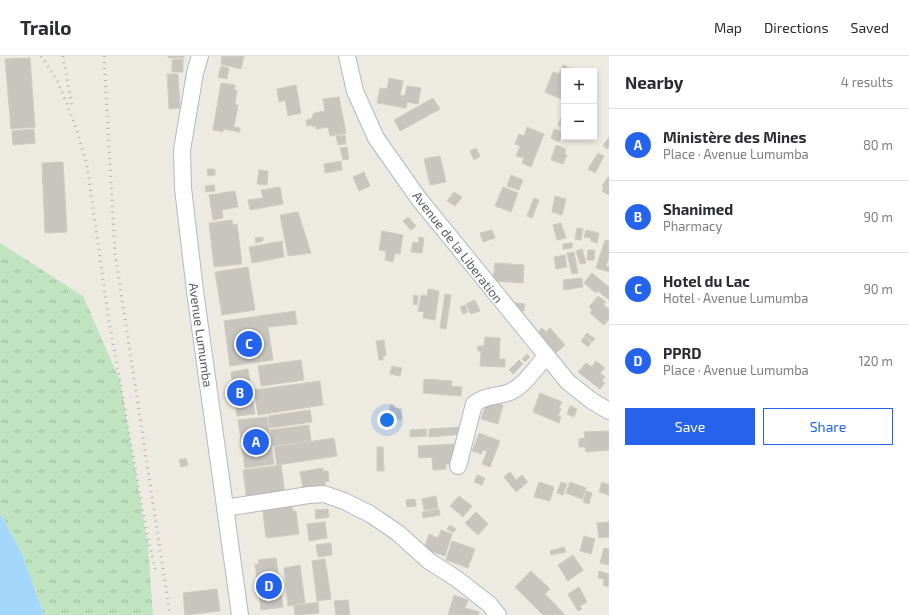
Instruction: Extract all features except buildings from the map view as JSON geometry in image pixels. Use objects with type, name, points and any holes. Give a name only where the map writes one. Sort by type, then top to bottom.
[{"type":"street","points":[[194,56],[195,73]]},
{"type":"street","name":"Avenue Lumumba","points":[[200,56],[195,73],[182,150],[183,188],[240,615]]},
{"type":"street","name":"Avenue de la Liberation","points":[[347,56],[355,91],[376,138],[419,199],[546,357],[568,382],[592,401],[609,411]]},
{"type":"street","points":[[458,466],[474,404],[479,400],[508,393],[517,388],[546,357]]},
{"type":"street","points":[[225,508],[324,494],[344,501],[370,514],[398,533],[429,561],[457,579],[489,604],[498,615]]},
{"type":"green space","points":[[0,243],[83,296],[120,381],[148,546],[153,615],[44,615],[23,556],[0,513]]},
{"type":"water","points":[[0,513],[23,556],[44,615],[0,615]]},
{"type":"railway","points":[[41,56],[58,82],[75,125],[87,165],[108,315],[147,534],[155,569]]},
{"type":"railway","points":[[63,56],[72,107]]},
{"type":"railway","points":[[104,56],[115,253],[170,615]]},
{"type":"place","name":"Hotel du Lac","points":[[249,344]]},
{"type":"place","name":"Shanimed","points":[[240,393]]},
{"type":"place","name":"Ministère des Mines","points":[[256,442]]},
{"type":"place","name":"PPRD","points":[[269,586]]}]
